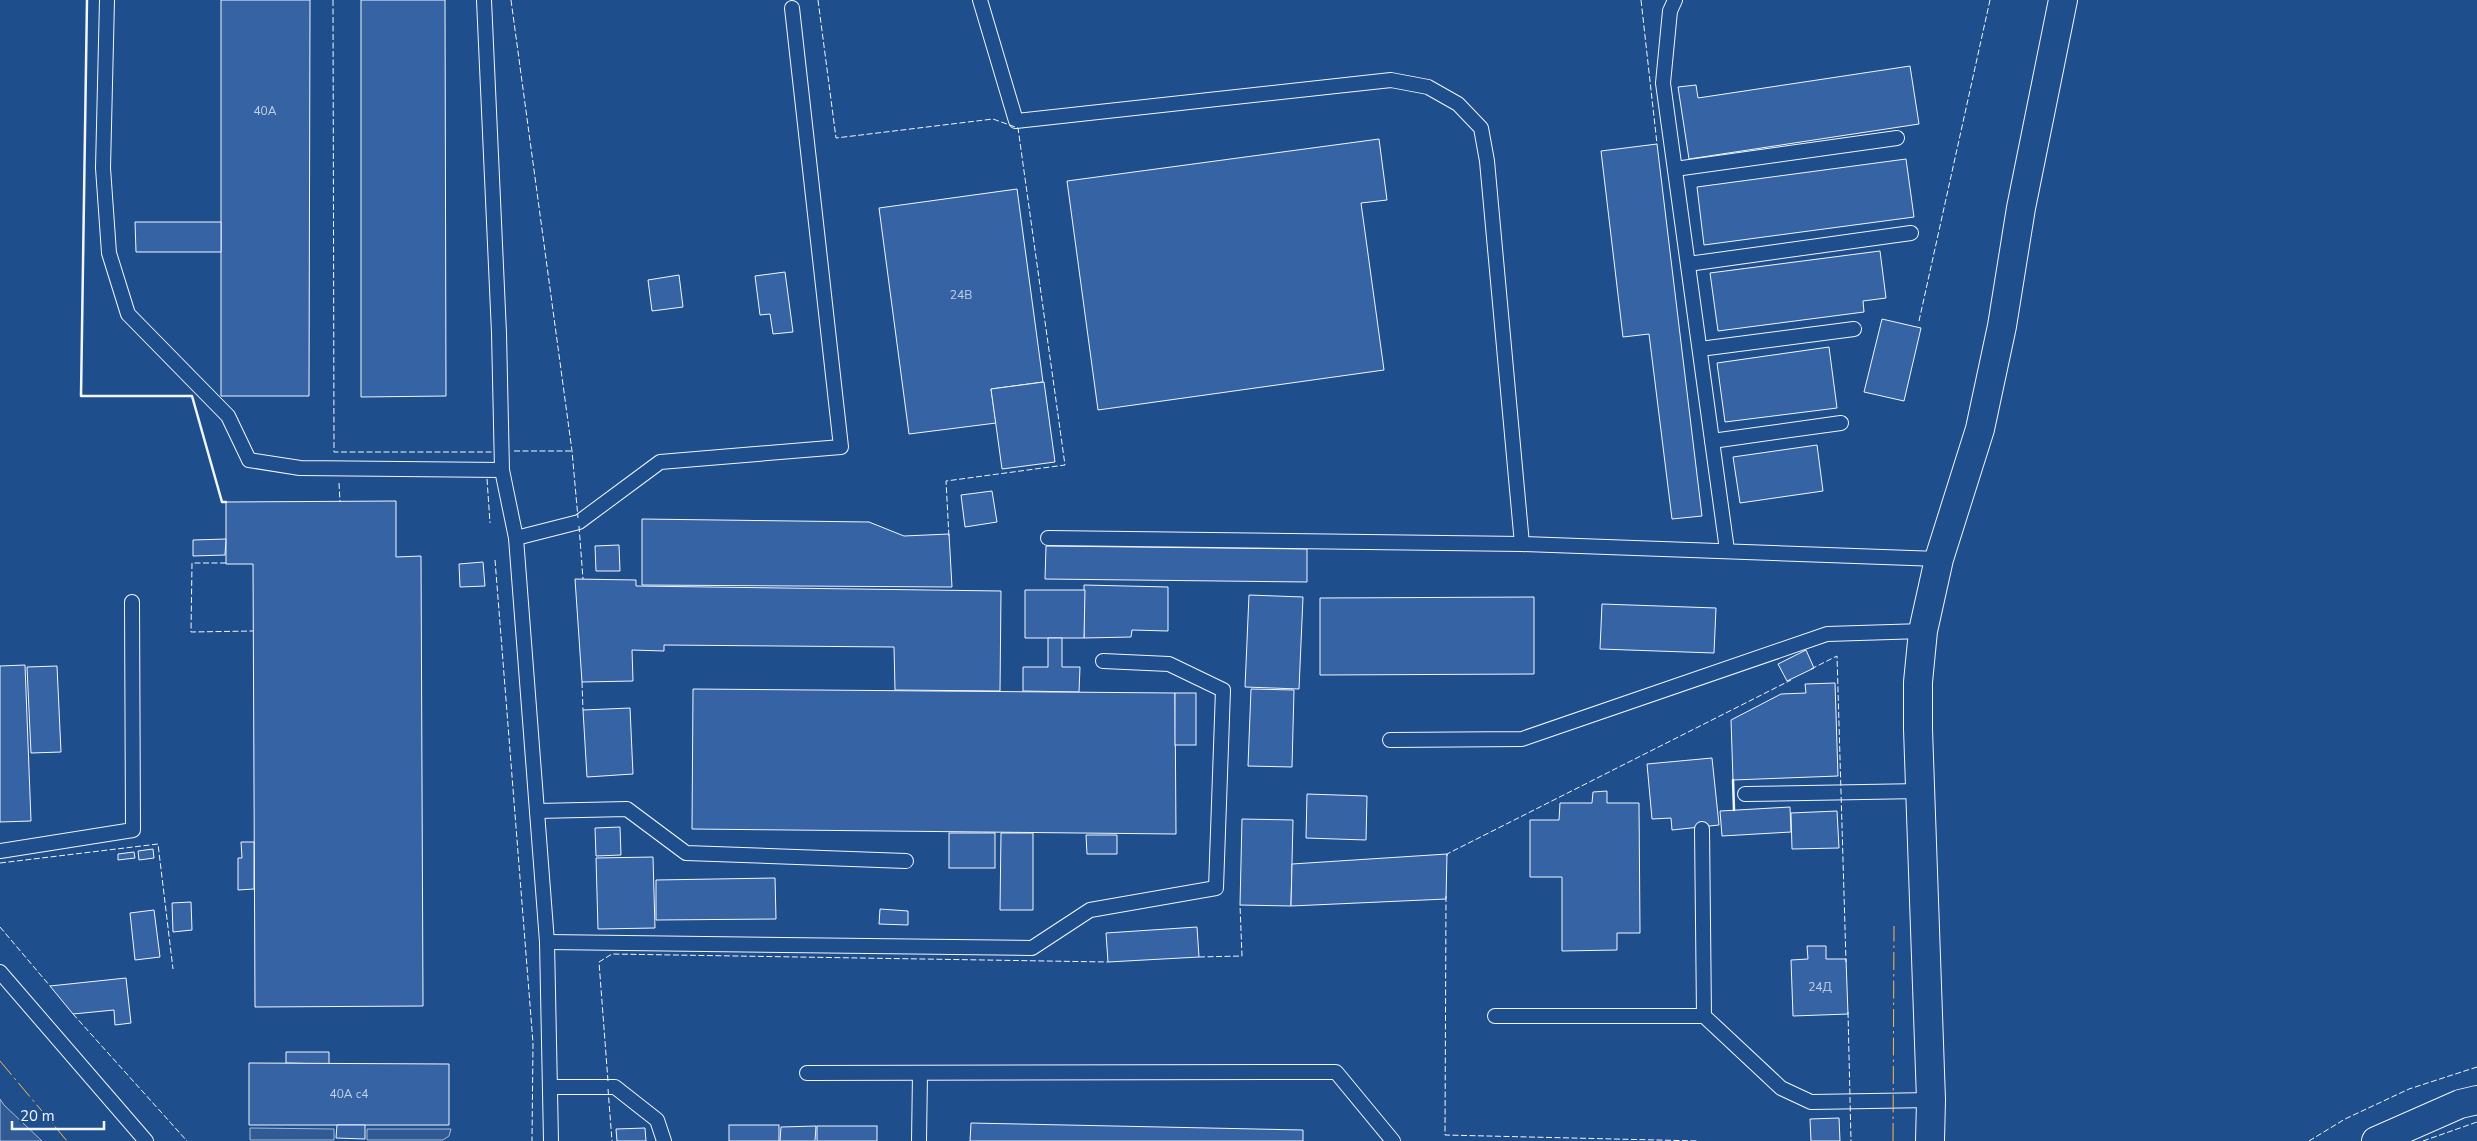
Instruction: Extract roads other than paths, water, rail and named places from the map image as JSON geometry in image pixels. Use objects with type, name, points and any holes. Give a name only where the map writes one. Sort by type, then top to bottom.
[{"type":"street","points":[[1930,1141],[1931,1100],[1918,682],[1923,631],[1939,559],[1980,430],[2002,326],[2021,208],[2062,0]]},
{"type":"street","points":[[2376,1141],[2460,1104],[2477,1100]]},
{"type":"lane","points":[[107,0],[103,168],[109,253],[128,314],[228,416],[249,460],[300,468],[502,470]]},
{"type":"lane","points":[[484,0],[500,333],[502,470],[516,538],[547,942],[552,1141]]},
{"type":"lane","points":[[980,0],[1016,120],[1391,80],[1428,87],[1458,104],[1481,128],[1488,161],[1522,544]]},
{"type":"lane","points":[[1676,0],[1670,11],[1663,83],[1727,550]]},
{"type":"lane","points":[[516,538],[579,522],[660,462],[841,446],[792,8]]},
{"type":"lane","points":[[1675,169],[1898,138]]},
{"type":"lane","points":[[1688,264],[1911,233]]},
{"type":"lane","points":[[1700,349],[1854,329]]},
{"type":"lane","points":[[1712,442],[1841,423]]},
{"type":"lane","points":[[1048,538],[1522,544],[1939,559]]},
{"type":"lane","points":[[0,851],[133,830],[132,602]]},
{"type":"lane","points":[[1390,740],[1522,739],[1827,634],[1923,631]]},
{"type":"lane","points":[[547,942],[1032,948],[1090,910],[1216,888],[1223,690],[1168,664],[1104,661]]},
{"type":"lane","points":[[1745,794],[1921,791]]},
{"type":"lane","points":[[537,811],[627,809],[686,853],[906,861]]},
{"type":"lane","points":[[1702,829],[1704,1016]]},
{"type":"lane","points":[[0,972],[146,1141]]},
{"type":"lane","points":[[1495,1016],[1704,1016],[1781,1088],[1810,1102],[1931,1100]]},
{"type":"lane","points":[[807,1073],[1336,1072],[1394,1141]]},
{"type":"lane","points":[[919,1141],[920,1073]]},
{"type":"lane","points":[[550,1087],[615,1086],[657,1120],[664,1141]]}]
